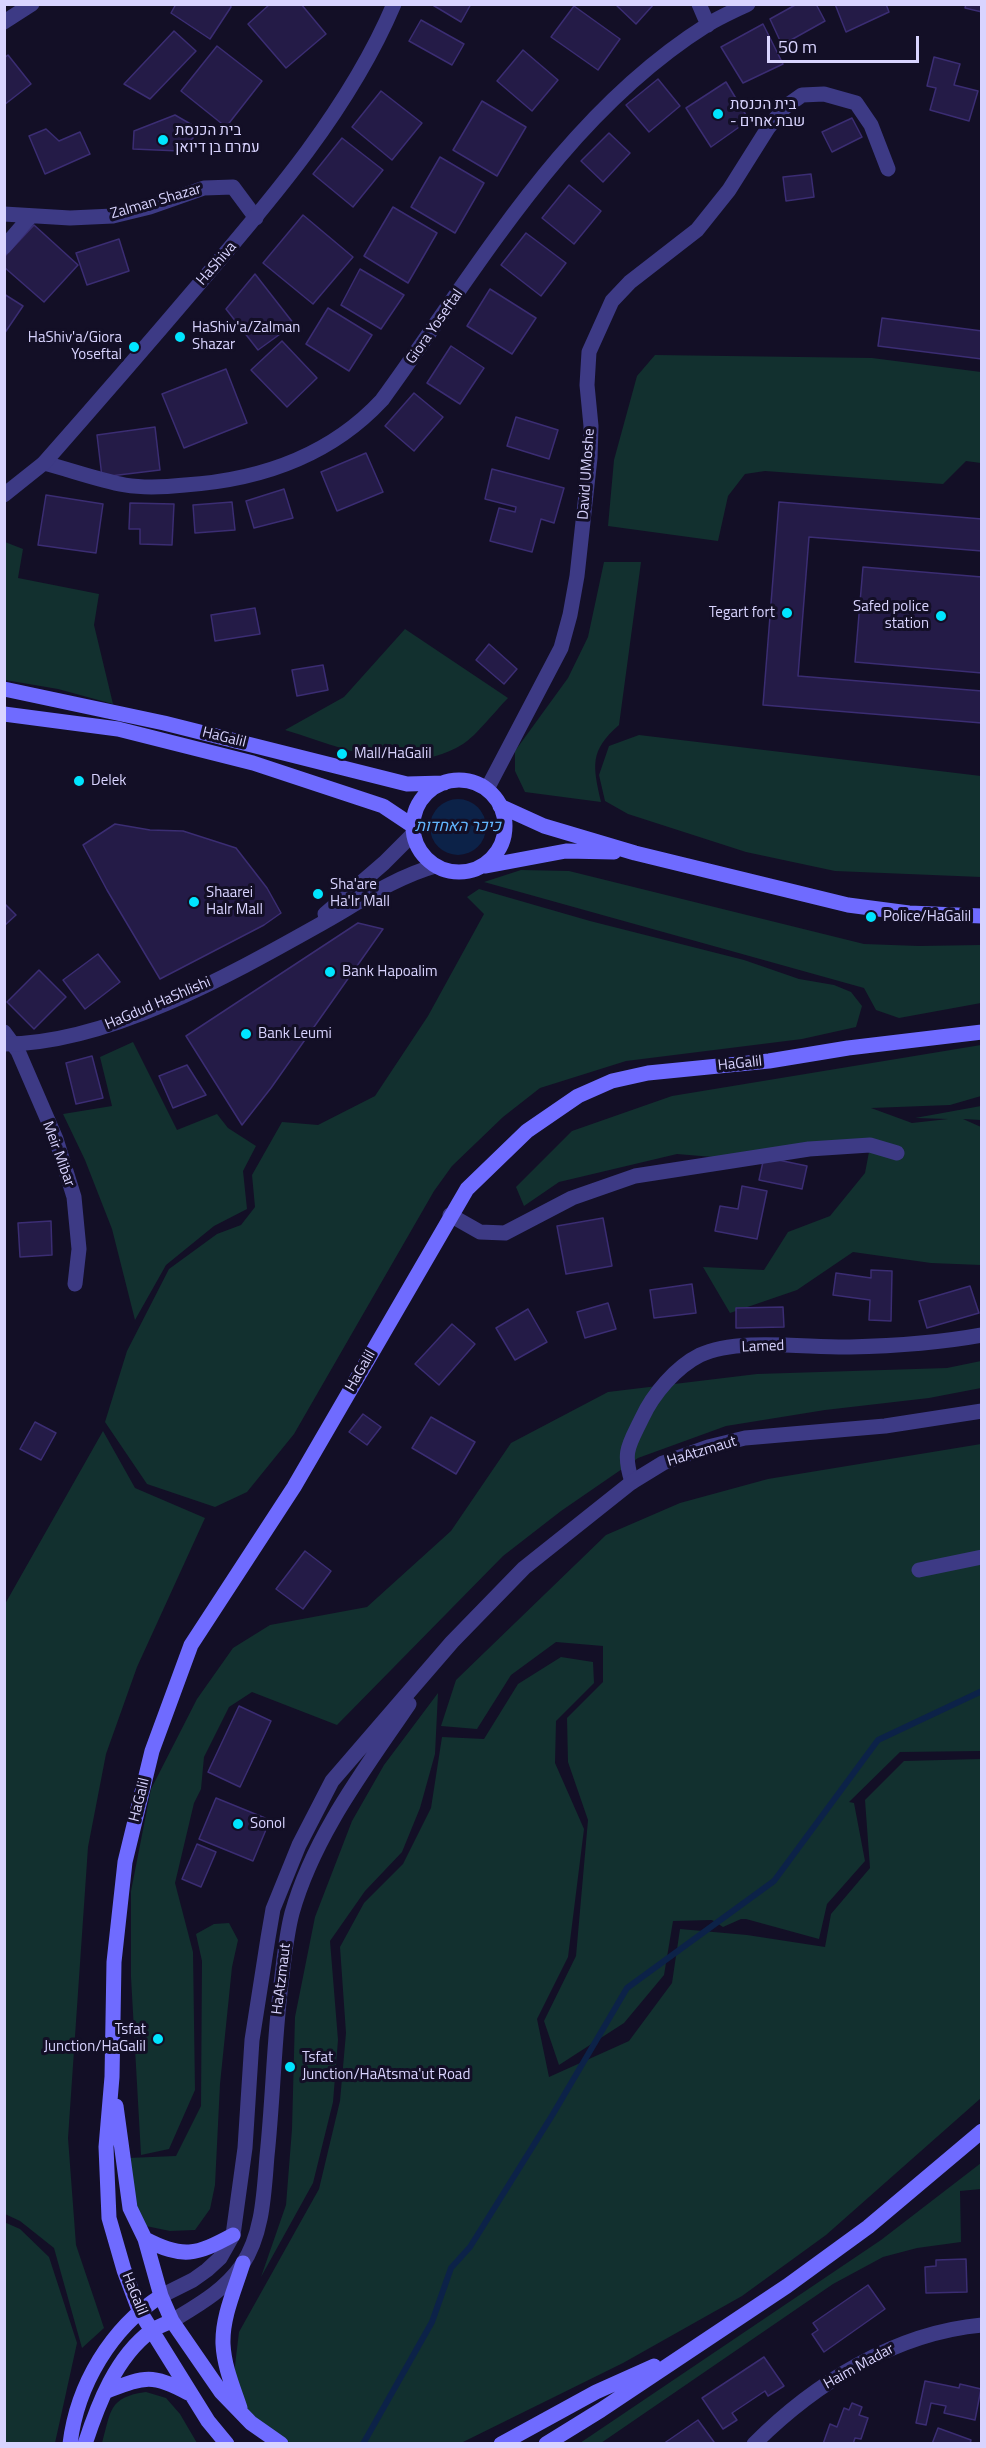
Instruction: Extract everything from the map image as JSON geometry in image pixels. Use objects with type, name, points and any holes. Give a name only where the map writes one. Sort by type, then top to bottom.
[{"type":"main road","name":"HaGalil","points":[[4,689],[164,723],[407,784],[444,783]]},
{"type":"main road","name":"HaGalil","points":[[4,714],[118,729],[253,763],[382,806],[413,830]]},
{"type":"main road","points":[[483,867],[495,856],[503,843],[506,828],[500,806],[487,789],[466,781],[444,783],[430,790],[420,801],[414,815],[413,830],[417,845],[425,858],[435,866],[455,872],[468,872],[507,860],[566,851],[635,853]]},
{"type":"main road","points":[[500,806],[544,826],[635,853],[848,905],[909,913],[981,916]]},
{"type":"main road","name":"HaGalil","points":[[227,2444],[208,2421],[139,2310],[124,2270],[109,2218],[106,2147],[112,2077],[114,1962],[125,1862],[152,1751],[191,1645],[294,1487],[450,1215],[467,1189],[527,1131],[578,1096],[612,1081],[648,1073],[769,1061],[849,1048],[981,1032]]},
{"type":"main road","name":"HaGalil","points":[[112,2077],[130,2208],[145,2239],[161,2296],[172,2321],[221,2392],[250,2423],[281,2444]]},
{"type":"main road","points":[[546,2444],[787,2286],[868,2227],[981,2131]]},
{"type":"main road","points":[[145,2239],[168,2251],[197,2252],[233,2235]]},
{"type":"main road","points":[[242,2413],[229,2375],[223,2345],[230,2306],[243,2263]]},
{"type":"main road","points":[[70,2444],[82,2395],[98,2362],[118,2333],[139,2310],[161,2296]]},
{"type":"main road","points":[[85,2444],[94,2416],[115,2373],[151,2331],[172,2321]]},
{"type":"main road","points":[[501,2444],[596,2392],[692,2348]]},
{"type":"main road","points":[[107,2391],[138,2379],[146,2379],[171,2383],[190,2393]]},
{"type":"street","points":[[4,22],[32,4]]},
{"type":"street","name":"HaShiva","points":[[4,495],[44,464],[256,218],[332,117],[387,23],[394,4]]},
{"type":"street","points":[[699,4],[708,25]]},
{"type":"street","name":"Giora Yoseftal","points":[[44,464],[127,485],[171,486],[220,483],[269,471],[334,442],[363,421],[382,400],[512,215],[551,166],[606,105],[671,51],[708,25],[748,4]]},
{"type":"street","name":"David UMoshe","points":[[487,789],[561,648],[570,615],[577,576],[590,458],[591,426],[587,385],[589,352],[612,301],[630,282],[697,230],[729,190],[768,128],[785,106],[802,95],[824,94],[856,103],[871,125],[888,169]]},
{"type":"street","name":"Zalman Shazar","points":[[4,214],[30,217],[113,216],[150,207],[204,188],[233,187],[256,218]]},
{"type":"street","points":[[4,247],[30,217]]},
{"type":"street","name":"HaGdud HaShlishi","points":[[302,934],[384,863],[413,830]]},
{"type":"street","name":"HaGdud HaShlishi","points":[[7,1040],[87,1033],[154,1008],[302,934],[414,872],[435,866]]},
{"type":"street","name":"Meir Mibar","points":[[7,1040],[56,1139],[74,1197],[79,1249],[75,1284]]},
{"type":"street","points":[[450,1215],[480,1232],[505,1233],[572,1198],[635,1176],[808,1149],[870,1145],[897,1153]]},
{"type":"street","name":"Lamed","points":[[632,1482],[626,1463],[627,1450],[649,1403],[676,1373],[699,1356],[715,1350],[744,1347],[894,1345],[945,1341],[981,1335]]},
{"type":"street","name":"HaAtzmaut","points":[[161,2296],[193,2280],[207,2270],[220,2258],[233,2235],[245,2148],[252,2040],[273,1909],[299,1845],[333,1781],[452,1642],[524,1568],[632,1482],[663,1463],[708,1447],[745,1438],[885,1426],[981,1411]]},
{"type":"street","points":[[919,1570],[981,1557]]},
{"type":"street","name":"HaAtzmaut","points":[[172,2321],[210,2298],[228,2283],[243,2263],[262,2214],[275,2034],[286,1944],[295,1902],[307,1870],[350,1791],[452,1642]]},
{"type":"street","name":"Haim Madar","points":[[754,2444],[812,2394],[864,2361],[895,2346],[931,2334],[981,2325]]},
{"type":"green space","points":[[655,355],[872,358],[981,372],[981,463],[966,461],[943,484],[765,471],[745,474],[728,496],[718,541],[608,526],[614,460],[637,376]]},
{"type":"green space","points":[[5,542],[23,549],[18,578],[99,594],[94,625],[113,704],[58,689],[5,680]]},
{"type":"green space","points":[[604,562],[641,562],[619,725],[602,743],[596,760],[596,778],[601,802],[525,792],[515,771],[515,751],[568,678],[588,637]]},
{"type":"green space","points":[[405,629],[508,698],[468,740],[442,754],[420,759],[397,759],[352,751],[285,730],[344,697]]},
{"type":"green space","points":[[639,735],[981,776],[981,877],[835,871],[746,852],[628,814],[605,801],[599,775],[609,746]]},
{"type":"green space","points":[[521,870],[569,871],[864,944],[981,945],[981,1003],[899,1018],[876,1010],[864,988],[484,882]]},
{"type":"green space","points":[[479,889],[590,921],[744,960],[799,979],[834,985],[851,992],[862,1006],[856,1027],[802,1039],[626,1061],[540,1088],[503,1117],[452,1166],[434,1191],[294,1434],[247,1492],[215,1507],[147,1484],[105,1422],[127,1351],[169,1269],[217,1234],[241,1225],[255,1207],[252,1175],[282,1122],[318,1125],[375,1096],[428,1016],[484,914],[467,897]]},
{"type":"green space","points":[[133,1042],[177,1130],[217,1114],[228,1128],[256,1146],[243,1171],[247,1209],[214,1226],[166,1265],[135,1320],[112,1229],[85,1160],[63,1114],[112,1106],[100,1057]]},
{"type":"green space","points":[[981,1045],[981,1096],[950,1105],[871,1108],[912,1123],[948,1119],[915,1118],[981,1106],[981,1120],[963,1119],[981,1127],[981,1265],[931,1263],[853,1252],[797,1290],[730,1313],[703,1267],[764,1270],[788,1232],[830,1216],[865,1173],[869,1152],[725,1158],[677,1154],[559,1182],[524,1206],[516,1187],[572,1131],[672,1096]]},
{"type":"green space","points":[[981,1361],[981,1388],[929,1398],[825,1410],[726,1426],[638,1458],[561,1511],[503,1556],[337,1725],[252,1692],[229,1707],[204,1757],[201,1789],[194,1803],[175,1883],[193,1952],[195,2090],[169,2149],[141,2155],[131,1977],[131,1891],[151,1789],[197,1699],[233,1648],[270,1625],[367,1607],[451,1531],[511,1443],[608,1392],[757,1374],[947,1368]]},
{"type":"green space","points":[[103,1431],[135,1488],[205,1518],[137,1667],[106,1754],[88,1847],[68,2138],[76,2245],[104,2328],[82,2348],[54,2248],[20,2221],[5,2214],[5,1604]]},
{"type":"green space","points":[[981,1444],[981,1751],[900,1752],[849,1802],[854,1803],[865,1861],[827,1904],[819,1939],[746,1919],[723,1927],[712,1920],[673,1921],[664,1975],[624,2023],[559,2065],[544,2021],[576,1956],[588,1820],[568,1762],[567,1718],[603,1682],[603,1646],[556,1642],[511,1675],[477,1729],[441,1726],[456,1680],[606,1535],[680,1503],[768,1479]]},
{"type":"green space","points":[[561,1657],[593,1662],[594,1683],[556,1721],[555,1763],[584,1829],[568,1957],[537,2019],[549,2077],[629,2041],[672,1983],[680,1929],[747,1935],[825,1947],[831,1914],[870,1868],[865,1800],[904,1761],[981,1759],[981,2098],[826,2235],[742,2296],[623,2363],[461,2443],[288,2443],[278,2439],[245,2407],[234,2374],[239,2332],[319,2189],[340,2101],[346,2033],[340,1947],[364,1903],[403,1864],[431,1808],[442,1737],[484,1739],[518,1684]]},
{"type":"green space","points":[[438,1693],[435,1754],[420,1808],[402,1852],[365,1891],[330,1941],[338,2040],[333,2102],[313,2183],[261,2277],[286,2205],[292,2129],[295,2017],[315,1917],[352,1821],[384,1765]]},
{"type":"green space","points":[[229,1923],[238,1940],[232,1967],[220,2084],[215,2185],[210,2209],[195,2230],[170,2231],[146,2226],[131,2196],[128,2158],[176,2156],[201,2106],[202,1961],[196,1934],[214,1924]]},
{"type":"green space","points":[[981,2163],[981,2189],[960,2191],[961,2242],[917,2248],[883,2257],[833,2284],[601,2443],[580,2443],[881,2240]]},
{"type":"green space","points":[[4,2222],[20,2229],[49,2257],[77,2343],[55,2443],[5,2443]]},
{"type":"green space","points":[[146,2392],[166,2398],[180,2414],[197,2443],[102,2443],[110,2415],[118,2402],[134,2394]]},
{"type":"water","name":"כיכר האחדות","points":[[458,799],[469,801],[478,807],[484,816],[486,827],[484,838],[478,847],[469,853],[458,855],[447,853],[438,847],[432,838],[430,827],[432,816],[438,807],[447,801]]},
{"type":"building","points":[[176,4],[230,4],[231,7],[210,39],[171,13]]},
{"type":"building","points":[[270,4],[301,4],[326,34],[286,68],[248,24]]},
{"type":"building","points":[[431,4],[471,4],[461,22]]},
{"type":"building","points":[[615,4],[654,4],[636,24]]},
{"type":"building","points":[[797,4],[816,4],[825,21],[782,45],[770,19]]},
{"type":"building","points":[[835,4],[886,4],[889,12],[846,32]]},
{"type":"building","points":[[966,4],[982,4],[982,12],[965,8]]},
{"type":"building","points":[[574,6],[620,39],[598,70],[551,37]]},
{"type":"building","points":[[421,20],[464,44],[452,65],[409,41]]},
{"type":"building","points":[[763,24],[783,64],[743,83],[721,47]]},
{"type":"building","points":[[174,31],[196,51],[150,99],[124,84]]},
{"type":"building","points":[[217,46],[262,81],[226,127],[181,91]]},
{"type":"building","points":[[523,50],[558,80],[532,111],[497,81]]},
{"type":"building","points":[[8,55],[31,84],[4,105],[4,58]]},
{"type":"building","points":[[934,57],[960,64],[954,85],[978,91],[969,121],[930,110],[936,88],[927,86]]},
{"type":"building","points":[[658,79],[680,106],[649,132],[626,105]]},
{"type":"building","name":"בית הכנסת - שבת אחים","points":[[726,82],[749,120],[711,147],[686,108]]},
{"type":"building","points":[[381,91],[422,123],[392,160],[352,127]]},
{"type":"building","points":[[482,101],[526,127],[497,176],[453,150]]},
{"type":"building","name":"בית הכנסת עמרם בן דיואן","points":[[175,115],[201,130],[180,151],[133,149],[134,131]]},
{"type":"building","points":[[852,118],[862,137],[832,152],[822,132]]},
{"type":"building","points":[[46,129],[59,141],[80,132],[90,154],[45,174],[29,136]]},
{"type":"building","points":[[609,133],[630,153],[603,182],[581,161]]},
{"type":"building","points":[[342,138],[383,170],[353,207],[313,174]]},
{"type":"building","points":[[440,157],[484,183],[455,233],[411,207]]},
{"type":"building","points":[[811,174],[814,197],[786,201],[783,177]]},
{"type":"building","points":[[569,185],[601,211],[574,244],[542,218]]},
{"type":"building","points":[[393,207],[437,233],[408,283],[364,256]]},
{"type":"building","points":[[303,215],[353,257],[313,304],[263,263]]},
{"type":"building","points":[[34,225],[78,265],[44,302],[4,267],[4,257]]},
{"type":"building","points":[[526,233],[566,263],[541,296],[501,265]]},
{"type":"building","points":[[119,239],[129,271],[87,285],[76,253]]},
{"type":"building","points":[[360,269],[404,295],[381,329],[341,305]]},
{"type":"building","points":[[255,274],[294,324],[258,350],[226,309]]},
{"type":"building","points":[[490,289],[536,318],[512,354],[467,326]]},
{"type":"building","points":[[4,294],[23,306],[4,334]]},
{"type":"building","points":[[328,308],[372,335],[349,371],[306,344]]},
{"type":"building","points":[[882,318],[982,331],[982,359],[878,346]]},
{"type":"building","points":[[282,341],[317,378],[287,407],[251,370]]},
{"type":"building","points":[[451,346],[484,368],[460,404],[427,383]]},
{"type":"building","points":[[226,369],[247,423],[184,448],[162,394]]},
{"type":"building","points":[[414,393],[443,417],[414,451],[385,426]]},
{"type":"building","points":[[516,417],[558,430],[549,459],[507,446]]},
{"type":"building","points":[[155,427],[160,470],[102,477],[97,435]]},
{"type":"building","points":[[366,453],[383,492],[337,511],[321,472]]},
{"type":"building","points":[[492,469],[564,488],[554,523],[541,519],[532,552],[490,541],[499,508],[515,512],[516,507],[485,499]]},
{"type":"building","points":[[284,489],[293,518],[254,528],[246,501]]},
{"type":"building","points":[[46,495],[103,504],[96,553],[38,545]]},
{"type":"building","points":[[232,502],[235,530],[195,533],[193,505]]},
{"type":"building","name":"Tegart fort","points":[[779,502],[982,519],[982,551],[809,537],[798,676],[982,691],[982,723],[763,705]]},
{"type":"building","points":[[130,503],[174,504],[172,545],[140,544],[140,529],[129,529]]},
{"type":"building","points":[[863,567],[982,577],[982,673],[855,662]]},
{"type":"building","points":[[255,608],[260,634],[215,641],[211,615]]},
{"type":"building","points":[[489,644],[517,669],[504,684],[476,660]]},
{"type":"building","points":[[323,665],[328,690],[297,696],[292,670]]},
{"type":"building","name":"Shaarei HaIr Mall","points":[[115,824],[150,830],[183,831],[236,848],[267,888],[281,913],[264,925],[160,979],[83,845]]},
{"type":"building","points":[[4,903],[16,915],[4,926]]},
{"type":"building","points":[[358,923],[383,929],[271,1088],[242,1125],[186,1036]]},
{"type":"building","points":[[98,954],[120,982],[85,1009],[63,980]]},
{"type":"building","points":[[39,970],[66,997],[34,1029],[7,1002]]},
{"type":"building","points":[[92,1056],[103,1098],[76,1104],[66,1063]]},
{"type":"building","points":[[187,1065],[206,1095],[173,1108],[159,1076]]},
{"type":"building","points":[[764,1157],[807,1166],[802,1189],[759,1180]]},
{"type":"building","points":[[742,1186],[767,1191],[757,1239],[715,1231],[720,1206],[738,1209]]},
{"type":"building","points":[[603,1218],[612,1266],[566,1274],[557,1226]]},
{"type":"building","points":[[51,1221],[52,1255],[20,1257],[18,1223]]},
{"type":"building","points":[[871,1270],[892,1271],[891,1321],[869,1320],[870,1300],[833,1295],[836,1273],[871,1278]]},
{"type":"building","points":[[692,1284],[696,1313],[654,1318],[650,1290]]},
{"type":"building","points":[[970,1286],[979,1313],[927,1328],[919,1301]]},
{"type":"building","points":[[608,1303],[616,1329],[585,1338],[577,1312]]},
{"type":"building","points":[[783,1307],[784,1327],[736,1328],[736,1308]]},
{"type":"building","points":[[528,1309],[547,1342],[515,1360],[496,1328]]},
{"type":"building","points":[[452,1324],[475,1344],[439,1385],[415,1364]]},
{"type":"building","points":[[363,1414],[381,1427],[367,1445],[349,1432]]},
{"type":"building","points":[[431,1417],[475,1442],[456,1474],[412,1448]]},
{"type":"building","points":[[35,1422],[56,1433],[41,1460],[20,1449]]},
{"type":"building","points":[[305,1551],[331,1571],[303,1609],[276,1589]]},
{"type":"building","points":[[239,1706],[271,1721],[240,1787],[208,1772]]},
{"type":"building","points":[[216,1798],[270,1820],[253,1861],[199,1839]]},
{"type":"building","points":[[197,1844],[216,1852],[201,1887],[182,1879]]},
{"type":"building","points":[[966,2259],[967,2292],[926,2293],[925,2267],[936,2266],[936,2260]]},
{"type":"building","points":[[868,2285],[885,2309],[824,2352],[812,2334],[818,2330],[813,2323]]},
{"type":"building","points":[[764,2357],[784,2386],[768,2396],[765,2391],[732,2413],[737,2420],[723,2429],[702,2398]]},
{"type":"building","points":[[925,2381],[959,2388],[960,2384],[981,2389],[975,2420],[944,2413],[946,2406],[931,2403],[926,2425],[916,2423]]},
{"type":"building","points":[[852,2403],[862,2407],[859,2415],[868,2418],[861,2439],[855,2438],[853,2444],[823,2444],[830,2424],[837,2427],[844,2408],[849,2410]]},
{"type":"building","points":[[698,2420],[714,2442],[712,2444],[663,2444]]},
{"type":"building","points":[[938,2428],[971,2440],[970,2444],[932,2444]]},
{"type":"waterway","points":[[363,2444],[432,2322],[451,2268],[470,2247],[553,2114],[627,1988],[774,1881],[878,1740],[982,1691]]},
{"type":"place","name":"בית הכנסת - שבת אחים","points":[[718,114]]},
{"type":"place","name":"בית הכנסת עמרם בן דיואן","points":[[163,140]]},
{"type":"place","name":"HaShiv'a/Zalman Shazar","points":[[180,337]]},
{"type":"place","name":"HaShiv'a/Giora Yoseftal","points":[[134,347]]},
{"type":"place","name":"Tegart fort","points":[[787,613]]},
{"type":"place","name":"Safed police station","points":[[941,616]]},
{"type":"place","name":"Mall/HaGalil","points":[[342,754]]},
{"type":"place","name":"Delek","points":[[79,781]]},
{"type":"place","name":"Sha'are Ha'Ir Mall","points":[[318,894]]},
{"type":"place","name":"Shaarei HaIr Mall","points":[[194,902]]},
{"type":"place","name":"Police/HaGalil","points":[[871,917]]},
{"type":"place","name":"Bank Hapoalim","points":[[330,972]]},
{"type":"place","name":"Bank Leumi","points":[[246,1034]]},
{"type":"place","name":"Sonol","points":[[238,1824]]},
{"type":"place","name":"Tsfat Junction/HaGalil","points":[[158,2039]]},
{"type":"place","name":"Tsfat Junction/HaAtsma'ut Road","points":[[290,2067]]}]
